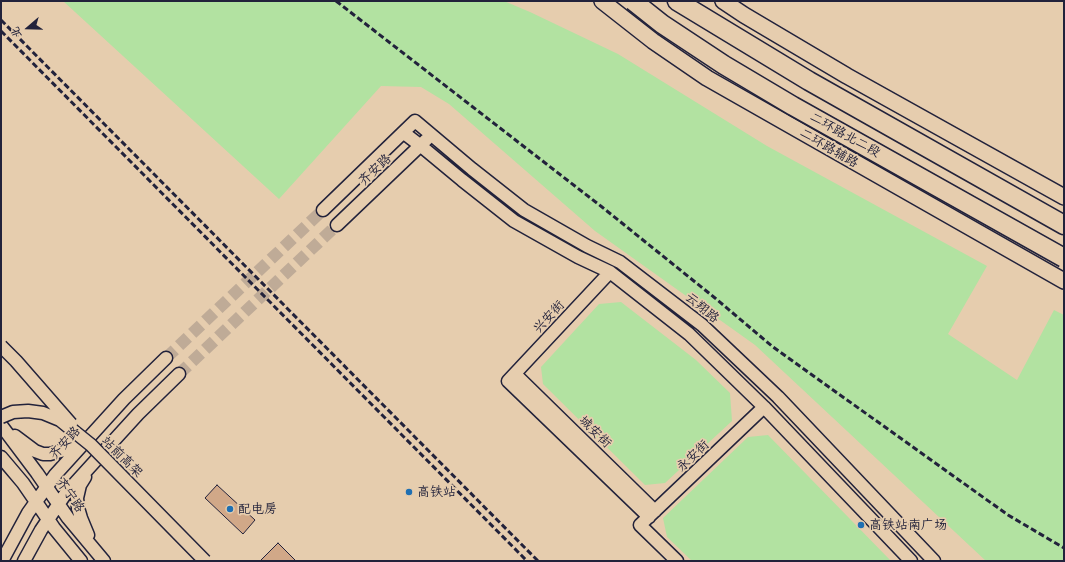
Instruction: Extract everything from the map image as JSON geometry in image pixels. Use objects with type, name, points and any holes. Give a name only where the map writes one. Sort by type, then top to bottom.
[{"type":"highway","name":"二环路北二段","points":[[633,1],[662,24],[724,65],[793,106],[1064,258]]},
{"type":"highway","points":[[677,1],[809,81],[1064,225]]},
{"type":"main road","name":"二环路辅路","points":[[602,1],[637,29],[707,78],[1064,281]]},
{"type":"main road","points":[[637,29],[653,1]]},
{"type":"main road","points":[[722,1],[847,76],[1064,197]]},
{"type":"street","name":"齐安路","points":[[323,210],[415,121]]},
{"type":"street","name":"云翔路","points":[[415,121],[524,210],[587,246],[620,262],[702,325],[778,397],[934,561]]},
{"type":"street","points":[[404,133],[514,221],[578,257],[610,272],[689,334],[764,408],[911,561]]},
{"type":"street","name":"齐安路","points":[[337,225],[432,135]]},
{"type":"street","name":"兴安街","points":[[511,377],[610,272]]},
{"type":"street","points":[[1,346],[91,446]]},
{"type":"street","name":"齐安路","points":[[2,561],[28,513],[55,475],[124,400],[166,358]]},
{"type":"street","points":[[24,561],[67,491],[138,414],[179,374]]},
{"type":"street","name":"城安街","points":[[511,377],[648,517],[677,561]]},
{"type":"street","name":"永安街","points":[[648,517],[764,408]]},
{"type":"street","name":"站前高架","points":[[1,423],[13,412],[28,411],[60,420],[91,446],[206,561]]},
{"type":"street","points":[[1,423],[35,451],[43,454],[50,454],[68,448],[102,424]]},
{"type":"street","name":"齐宁路","points":[[1,423],[47,486],[68,518],[104,561]]},
{"type":"street","points":[[1,457],[23,483],[48,520],[81,561]]},
{"type":"street","points":[[94,549],[81,518],[77,498],[80,485],[95,460]]},
{"type":"green space","points":[[63,1],[504,1],[618,54],[767,146],[987,266],[948,334],[1017,380],[1054,310],[1064,315],[1064,561],[986,561],[755,345],[595,231],[449,104],[421,87],[381,86],[279,199]]},
{"type":"green space","points":[[621,302],[696,360],[730,393],[732,421],[665,483],[645,485],[543,384],[541,367],[599,304]]},
{"type":"green space","points":[[768,435],[891,561],[692,561],[667,537],[663,518],[748,437]]},
{"type":"building","name":"配电房","points":[[217,485],[255,520],[243,534],[205,498]]},
{"type":"building","points":[[278,543],[296,561],[260,561]]},
{"type":"tunnel","points":[[166,358],[323,210]]},
{"type":"tunnel","points":[[179,374],[337,225]]},
{"type":"railway","points":[[336,1],[602,207],[773,347],[1008,515],[1064,548]]},
{"type":"railway","points":[[1,20],[538,561]]},
{"type":"railway","points":[[1,31],[527,561]]},
{"type":"place","name":"高铁站","points":[[409,492]]},
{"type":"place","name":"配电房","points":[[230,509]]},
{"type":"place","name":"高铁站南广场","points":[[861,525]]}]
